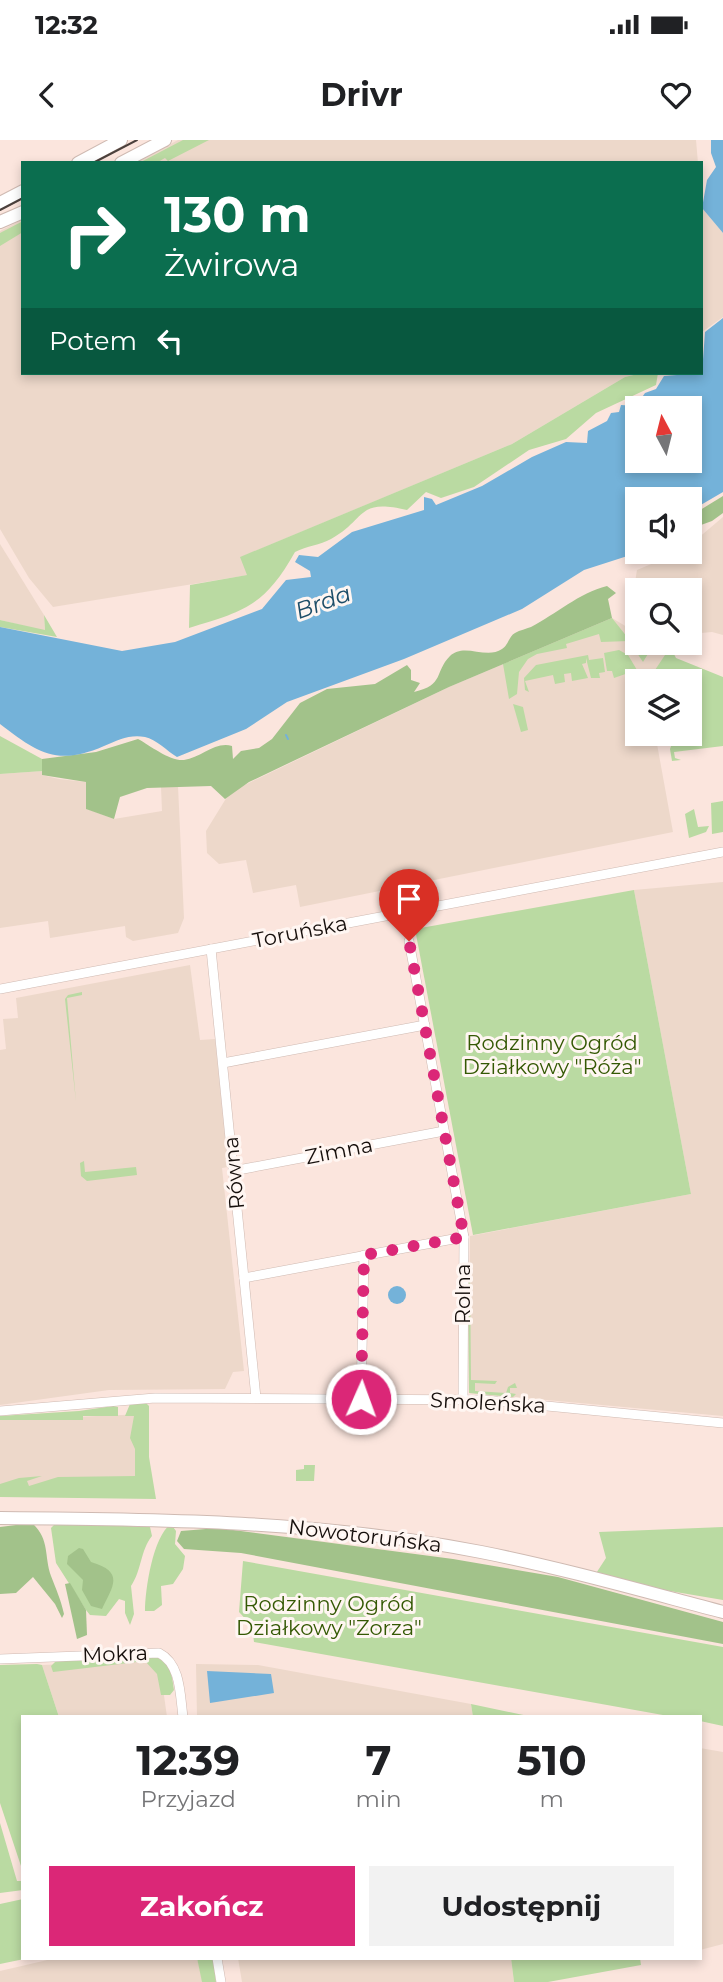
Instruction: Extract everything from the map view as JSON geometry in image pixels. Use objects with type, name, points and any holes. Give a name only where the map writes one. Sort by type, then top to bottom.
[{"type":"main road","points":[[82,161],[121,140]]},
{"type":"main road","points":[[125,161],[165,140]]},
{"type":"main road","points":[[0,203],[21,192]]},
{"type":"main road","points":[[0,222],[21,213]]},
{"type":"main road","name":"Nowotoruńska","points":[[0,1518],[220,1521],[361,1534],[480,1552],[723,1612]]},
{"type":"street","name":"Toruńska","points":[[0,989],[723,852]]},
{"type":"street","name":"Rolna","points":[[409,941],[464,1237],[463,1400]]},
{"type":"street","name":"Równa","points":[[211,948],[256,1398]]},
{"type":"street","points":[[223,1063],[425,1025]]},
{"type":"street","name":"Zimna","points":[[233,1171],[444,1131]]},
{"type":"street","points":[[244,1278],[464,1237]]},
{"type":"street","points":[[361,1399],[364,1255]]},
{"type":"street","name":"Smoleńska","points":[[0,1411],[117,1399],[463,1400],[723,1423]]},
{"type":"street","name":"Mokra","points":[[0,1660],[159,1653],[170,1660],[176,1674],[183,1715]]},
{"type":"street","points":[[218,1960],[221,1982]]},
{"type":"shaded area","points":[[178,140],[696,140],[698,161],[138,161]]},
{"type":"shaded area","points":[[703,209],[723,233],[723,317],[703,331]]},
{"type":"shaded area","points":[[21,220],[21,375],[634,375],[625,377],[512,444],[241,557],[248,575],[53,607],[29,578],[0,529],[0,231]]},
{"type":"shaded area","points":[[723,517],[723,635],[702,633],[702,578],[636,578],[637,570],[651,564],[702,564],[702,535]]},
{"type":"shaded area","points":[[0,544],[44,615],[45,631],[0,620]]},
{"type":"shaded area","points":[[612,618],[625,626],[625,655],[665,655],[663,669],[625,669],[625,746],[657,746],[673,832],[300,907],[296,885],[253,893],[246,860],[219,864],[207,853],[206,831],[230,792],[449,687]]},
{"type":"shaded area","points":[[702,711],[714,742],[702,744]]},
{"type":"shaded area","points":[[43,771],[42,775],[86,782],[87,809],[114,819],[162,811],[161,787],[178,786],[184,918],[178,933],[133,941],[126,937],[125,926],[50,938],[48,921],[0,928],[0,774]]},
{"type":"shaded area","points":[[723,882],[723,1416],[469,1393],[470,1236],[691,1194],[634,890]]},
{"type":"shaded area","points":[[190,965],[200,1040],[215,1039],[228,1167],[222,1168],[244,1371],[233,1372],[225,1389],[109,1390],[0,1405],[0,1050],[6,1049],[3,1019],[18,1018],[16,998]]},
{"type":"shaded area","points":[[146,1414],[145,1497],[0,1495],[0,1420]]},
{"type":"shaded area","points":[[145,1661],[161,1674],[167,1715],[58,1715],[42,1665]]},
{"type":"shaded area","points":[[196,1664],[258,1665],[471,1704],[473,1715],[197,1715]]},
{"type":"shaded area","points":[[702,1748],[723,1752],[723,1944],[702,1949]]},
{"type":"shaded area","points":[[47,1960],[198,1960],[203,1982],[0,1982],[0,1971]]},
{"type":"shaded area","points":[[238,1960],[511,1960],[514,1982],[242,1982]]},
{"type":"green space","points":[[183,140],[209,140],[168,161],[165,158],[160,161],[143,161]]},
{"type":"green space","points":[[21,222],[21,233],[0,246],[0,233]]},
{"type":"green space","points":[[658,375],[656,385],[632,396],[625,396],[625,399],[596,413],[566,439],[529,450],[474,487],[441,498],[426,492],[407,510],[391,507],[370,509],[331,539],[295,552],[274,584],[252,603],[225,616],[189,628],[190,585],[247,575],[240,557],[512,444],[625,377]]},
{"type":"green space","points":[[723,496],[723,513],[702,525],[702,509]]},
{"type":"green space","points":[[607,586],[616,593],[608,599],[612,618],[449,687],[249,782],[225,799],[211,786],[147,788],[120,797],[114,819],[86,809],[86,782],[42,775],[42,759],[96,752],[138,739],[178,760],[190,759],[220,746],[232,746],[233,759],[241,751],[259,748],[272,739],[300,703],[327,689],[375,684],[407,665],[411,670],[411,680],[420,683],[414,692],[424,689],[435,682],[445,662],[456,652],[496,652],[504,648],[515,633]]},
{"type":"green space","points":[[44,615],[57,637],[0,627],[0,620],[45,630]]},
{"type":"green space","points":[[612,618],[625,634],[625,641],[601,642],[599,634],[566,644],[567,648],[537,654],[528,659],[519,672],[517,694],[509,699],[503,664]]},
{"type":"green space","points":[[619,650],[628,655],[636,669],[625,669],[625,674],[614,678],[612,671],[607,671],[604,653]]},
{"type":"green space","points":[[588,655],[589,660],[603,658],[605,672],[599,673],[600,678],[591,678],[586,658],[586,663],[582,664],[588,678],[572,681],[571,673],[564,674],[565,682],[555,684],[553,675],[525,681],[529,692],[525,690],[524,678],[536,665]]},
{"type":"green space","points":[[638,655],[647,655],[643,662]]},
{"type":"green space","points":[[665,655],[674,655],[676,658],[723,677],[723,746],[674,752],[675,758],[681,760],[672,761],[671,746],[702,746],[702,669],[656,669]]},
{"type":"green space","points":[[513,704],[523,707],[528,730],[521,732]]},
{"type":"green space","points":[[0,736],[42,759],[43,771],[0,774]]},
{"type":"green space","points":[[723,801],[723,832],[712,834],[711,803]]},
{"type":"green space","points":[[694,809],[698,827],[709,826],[706,832],[689,838],[685,814]]},
{"type":"green space","name":"Rodzinny Ogród Działkowy \"Róża\"","points":[[634,890],[691,1194],[473,1235],[415,929]]},
{"type":"green space","points":[[82,992],[82,995],[67,998],[76,1102],[65,999],[68,995]]},
{"type":"green space","points":[[84,1161],[85,1172],[136,1167],[137,1175],[87,1181],[81,1176],[80,1163]]},
{"type":"green space","points":[[470,1267],[471,1380],[497,1381],[495,1384],[475,1383],[475,1391],[506,1393],[508,1387],[515,1383],[517,1388],[510,1388],[510,1393],[516,1394],[513,1397],[469,1393]]},
{"type":"green space","points":[[145,1402],[149,1406],[149,1457],[156,1499],[0,1497],[0,1484],[19,1478],[42,1476],[27,1481],[29,1486],[58,1477],[135,1476],[135,1449],[130,1438],[134,1416],[125,1416],[130,1404]]},
{"type":"green space","points":[[118,1407],[118,1416],[83,1416],[83,1420],[0,1420],[0,1416]]},
{"type":"green space","points":[[304,1465],[315,1465],[314,1481],[296,1481],[296,1470],[304,1469]]},
{"type":"green space","points":[[57,1522],[150,1527],[152,1536],[131,1586],[134,1614],[130,1625],[125,1613],[125,1601],[119,1599],[106,1616],[90,1615],[86,1610],[56,1563],[51,1528]]},
{"type":"green space","points":[[32,1523],[42,1535],[49,1569],[64,1614],[62,1618],[55,1604],[33,1577],[16,1593],[0,1594],[0,1527]]},
{"type":"green space","points":[[171,1524],[176,1531],[175,1544],[185,1556],[183,1569],[173,1584],[161,1586],[162,1605],[154,1611],[145,1611],[148,1577],[155,1551],[159,1540]]},
{"type":"green space","points":[[723,1527],[723,1600],[593,1578],[606,1558],[599,1532]]},
{"type":"green space","points":[[218,1528],[453,1559],[558,1577],[723,1622],[723,1644],[241,1553],[184,1549],[177,1541],[181,1531]]},
{"type":"green space","points":[[79,1548],[83,1549],[91,1562],[109,1570],[112,1575],[112,1587],[102,1609],[91,1606],[82,1590],[83,1580],[67,1564],[68,1556]]},
{"type":"green space","name":"Rodzinny Ogród Działkowy \"Zorza\"","points":[[243,1561],[723,1647],[723,1726],[702,1721],[702,1715],[663,1715],[254,1642],[252,1626],[239,1612]]},
{"type":"green space","points":[[70,1583],[86,1610],[87,1635],[77,1639],[65,1584]]},
{"type":"green space","points":[[154,1656],[169,1669],[174,1690],[170,1695],[161,1695],[157,1674],[145,1661],[53,1672],[51,1666],[57,1660]]},
{"type":"green space","points":[[0,1665],[42,1665],[58,1715],[21,1715],[21,1866],[0,1803]]},
{"type":"green space","points":[[471,1704],[523,1715],[473,1715]]},
{"type":"green space","points":[[0,1823],[17,1881],[21,1881],[21,1890],[0,1893]]},
{"type":"green space","points":[[21,1899],[21,1960],[0,1964],[0,1904]]},
{"type":"green space","points":[[197,1960],[213,1960],[216,1982],[202,1982]]},
{"type":"green space","points":[[511,1960],[640,1960],[641,1965],[548,1982],[514,1982]]},
{"type":"water","points":[[711,140],[723,140],[723,233],[703,209],[707,180],[716,167],[711,153]]},
{"type":"water","name":"Brda","points":[[723,318],[723,492],[702,504],[702,487],[625,487],[625,557],[584,570],[522,609],[404,659],[287,702],[246,729],[177,757],[153,740],[140,736],[124,738],[87,752],[60,756],[37,749],[0,724],[0,627],[122,651],[175,642],[262,609],[286,580],[311,577],[310,571],[295,562],[299,555],[318,557],[352,532],[424,510],[424,497],[432,499],[436,505],[482,486],[532,457],[566,442],[587,443],[588,431],[607,421],[611,413],[619,412],[621,405],[625,405],[625,473],[702,473],[702,396],[643,396],[656,389],[664,376],[703,375],[705,332]]},
{"type":"water","points":[[397,1286],[403,1289],[406,1295],[403,1301],[397,1304],[391,1301],[388,1295],[391,1289]]},
{"type":"water","points":[[207,1671],[271,1674],[274,1693],[210,1703]]},
{"type":"waterway","points":[[286,735],[288,739]]},
{"type":"tram line","points":[[97,161],[137,140]]},
{"type":"tram line","points":[[0,210],[21,199]]},
{"type":"route","points":[[361,1399],[364,1255],[464,1237],[409,941]]}]
